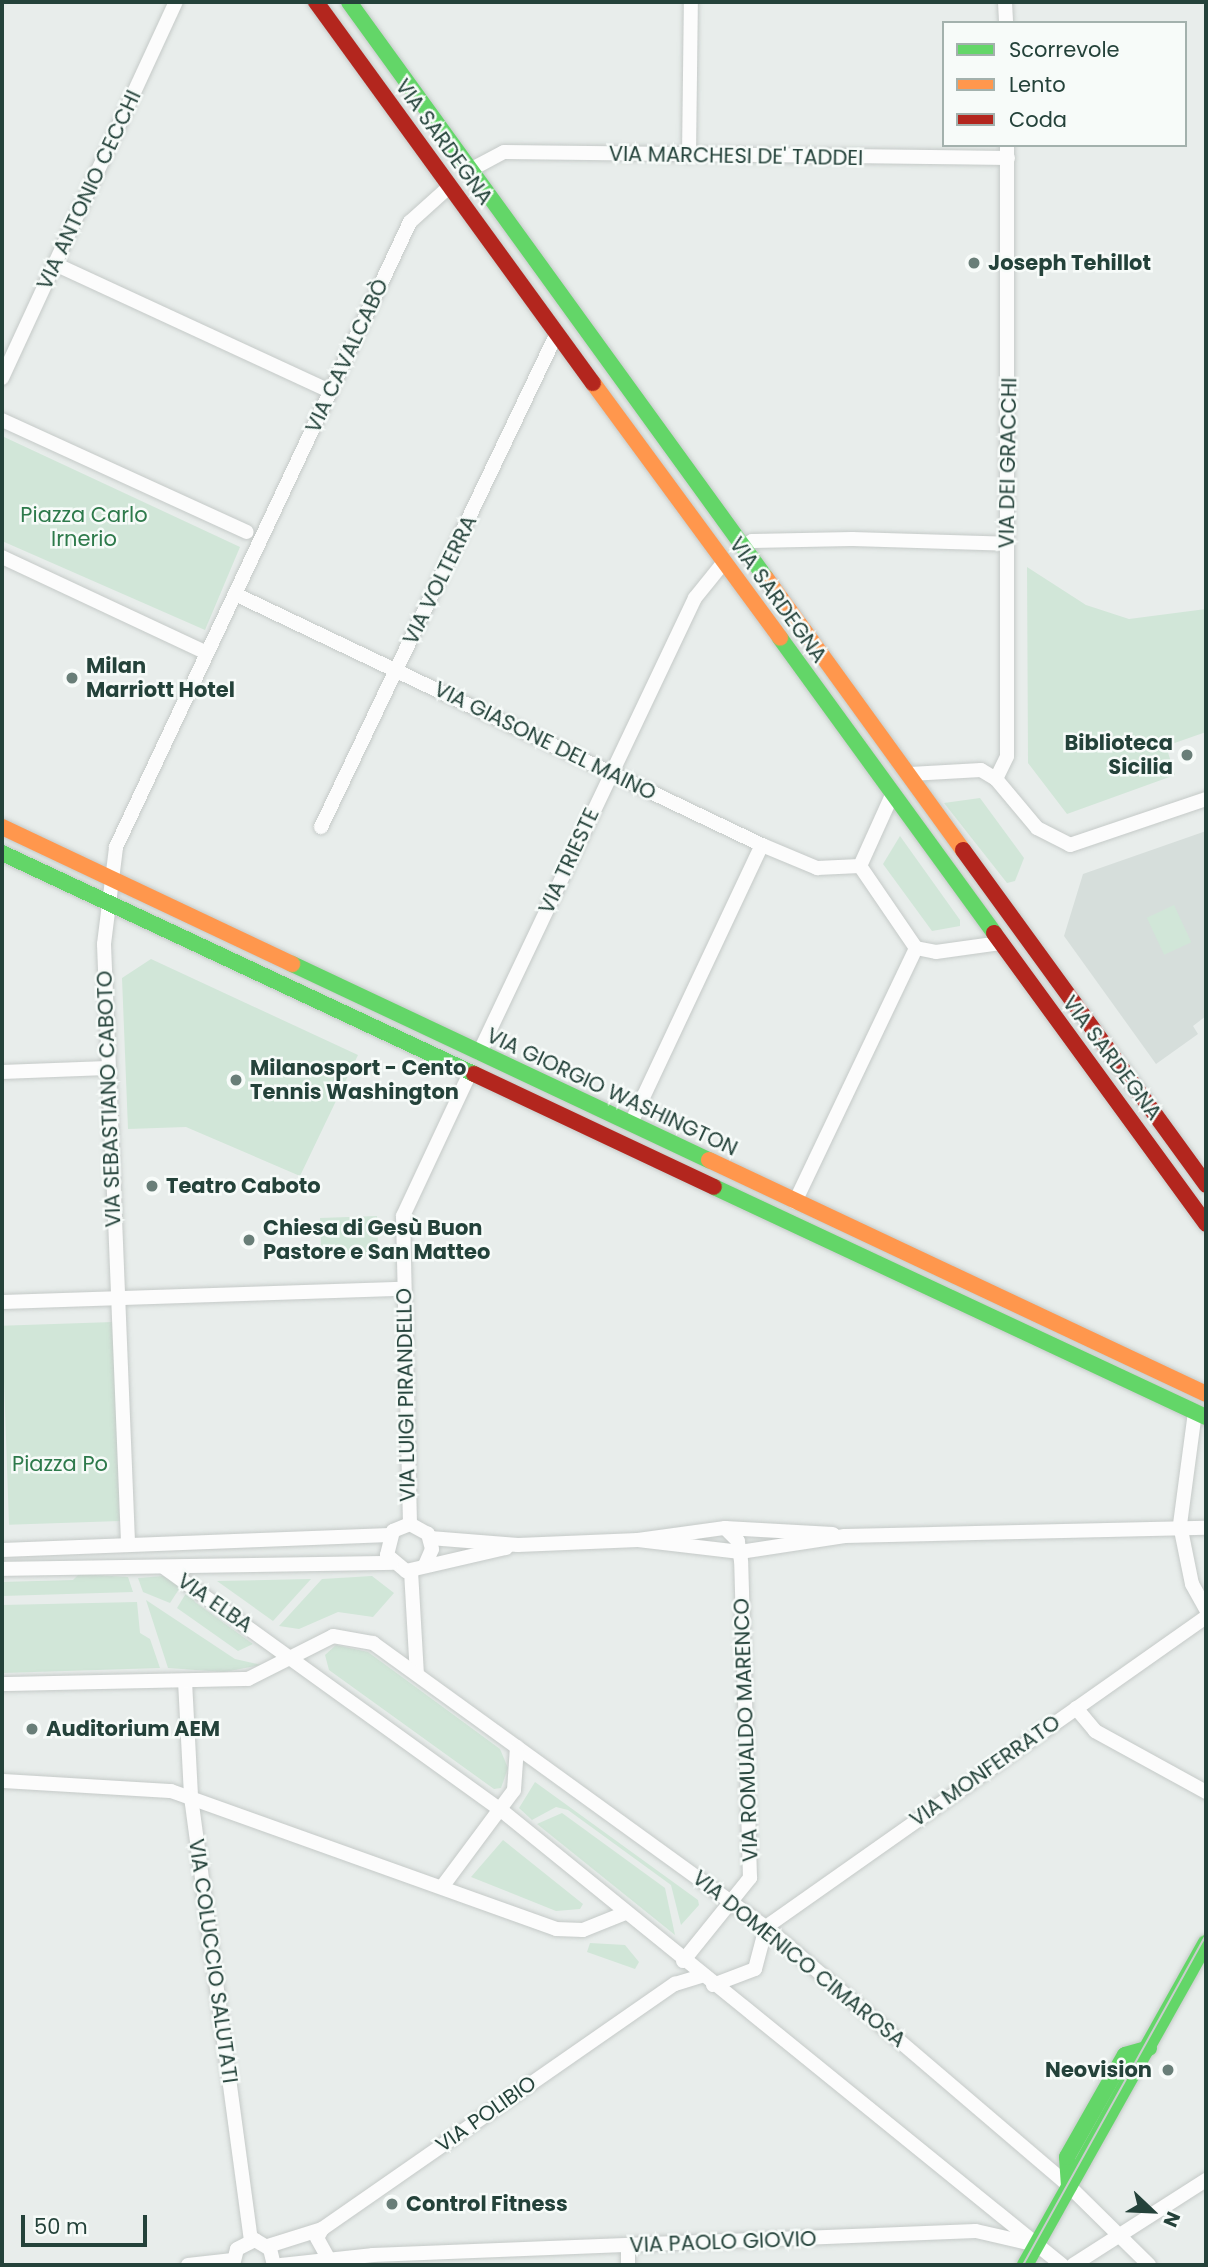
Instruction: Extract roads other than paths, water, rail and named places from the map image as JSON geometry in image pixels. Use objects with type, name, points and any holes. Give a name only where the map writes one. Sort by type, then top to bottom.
[{"type":"street","name":"VIA ANTONIO CECCHI","points":[[2,378],[176,2]]},
{"type":"street","name":"VIA SARDEGNA","points":[[316,2],[1206,1224]]},
{"type":"street","name":"VIA SARDEGNA","points":[[349,2],[573,315],[910,774],[1206,1185]]},
{"type":"street","points":[[689,156],[691,2]]},
{"type":"street","points":[[1005,2],[1006,21]]},
{"type":"street","name":"VIA MARCHESI DE' TADDEI","points":[[470,170],[496,152],[689,156],[1008,152]]},
{"type":"street","name":"VIA DEI GRACCHI","points":[[996,779],[1007,756],[1008,152]]},
{"type":"street","points":[[450,186],[470,170]]},
{"type":"street","name":"VIA CAVALCABÒ","points":[[235,594],[412,217],[450,186]]},
{"type":"street","points":[[55,264],[330,391]]},
{"type":"street","points":[[557,333],[573,315]]},
{"type":"street","name":"VIA VOLTERRA","points":[[321,827],[557,333]]},
{"type":"street","points":[[2,420],[247,532]]},
{"type":"street","points":[[724,562],[752,541],[852,539],[1007,544]]},
{"type":"street","points":[[2,557],[207,653],[235,594]]},
{"type":"street","name":"VIA TRIESTE","points":[[479,1053],[695,598],[724,562]]},
{"type":"street","name":"VIA GIASONE DEL MAINO","points":[[235,594],[762,845],[817,868],[860,866]]},
{"type":"street","name":"VIA SEBASTIANO CABOTO","points":[[116,1296],[107,1068],[108,903],[111,880],[116,848],[207,653]]},
{"type":"street","points":[[1020,929],[1000,943],[936,952],[916,948],[860,866],[893,793],[910,774],[981,771],[996,779],[1037,828],[1070,845],[1206,799]]},
{"type":"street","name":"VIA GIORGIO WASHINGTON","points":[[2,827],[1206,1393]]},
{"type":"street","points":[[622,1143],[762,845]]},
{"type":"street","name":"VIA GIORGIO WASHINGTON","points":[[2,853],[1201,1415]]},
{"type":"street","points":[[787,1220],[916,948]]},
{"type":"street","points":[[471,1071],[479,1053]]},
{"type":"street","points":[[2,1072],[107,1068]]},
{"type":"street","name":"VIA LUIGI PIRANDELLO","points":[[410,1524],[403,1216],[471,1071]]},
{"type":"street","points":[[2,1302],[116,1296],[403,1289]]},
{"type":"street","points":[[2,1550],[128,1542],[116,1296]]},
{"type":"street","points":[[1201,1415],[1180,1525],[1192,1584],[1206,1609]]},
{"type":"street","points":[[518,1545],[418,1568],[391,1563],[390,1535],[410,1524],[430,1538],[518,1545],[638,1540],[725,1528],[845,1536],[1180,1525],[1206,1521]]},
{"type":"street","points":[[1180,1525],[1206,1528]]},
{"type":"street","points":[[725,1528],[740,1552]]},
{"type":"street","name":"VIA ELBA","points":[[128,1542],[390,1535]]},
{"type":"street","points":[[638,1540],[740,1552],[845,1536]]},
{"type":"street","points":[[418,1674],[418,1568],[430,1538]]},
{"type":"street","name":"VIA ROMUALDO MARENCO","points":[[683,1961],[735,1903],[750,1878],[740,1552]]},
{"type":"street","name":"VIA ELBA","points":[[165,1568],[391,1563]]},
{"type":"street","points":[[2,1569],[165,1568]]},
{"type":"street","name":"VIA ELBA","points":[[165,1568],[290,1657]]},
{"type":"street","name":"VIA MONFERRATO","points":[[766,1927],[1206,1617]]},
{"type":"street","name":"VIA DOMENICO CIMAROSA","points":[[290,1657],[333,1636],[354,1635],[418,1674],[766,1927],[1069,2186],[1149,2265]]},
{"type":"street","points":[[2,1684],[256,1678],[290,1657],[501,1810],[707,1981],[1062,2265]]},
{"type":"street","name":"VIA COLUCCIO SALUTATI","points":[[185,1681],[191,1797],[251,2241]]},
{"type":"street","points":[[1076,1708],[1095,1731],[1206,1792]]},
{"type":"street","points":[[442,1887],[501,1810],[519,1777],[517,1746]]},
{"type":"street","points":[[2,1781],[191,1797],[556,1929],[583,1930],[625,1913]]},
{"type":"street","name":"VIA POLIBIO","points":[[268,2246],[322,2229],[675,1984],[707,1981],[755,1969],[766,1927]]},
{"type":"street","points":[[1026,2265],[1119,2094],[1149,2048],[1206,1943]]},
{"type":"street","points":[[1119,2094],[1140,2086],[1176,2021],[1172,2004]]},
{"type":"street","points":[[1069,2186],[1067,2157],[1125,2055],[1149,2048]]},
{"type":"street","points":[[1073,2265],[1206,2180]]},
{"type":"street","points":[[322,2229],[317,2238],[328,2258]]},
{"type":"street","name":"VIA PAOLO GIOVIO","points":[[281,2265],[328,2258],[976,2231],[1039,2245]]},
{"type":"street","points":[[188,2265],[233,2263],[238,2247],[251,2241],[268,2246],[274,2265]]},
{"type":"street","points":[[628,2246],[628,2265]]},
{"type":"tram line","points":[[1023,2265],[1206,1935]]},
{"type":"place","name":"Joseph Tehillot","points":[[974,263]]},
{"type":"place","name":"Milan Marriott Hotel","points":[[72,678]]},
{"type":"place","name":"Biblioteca Sicilia","points":[[1187,755]]},
{"type":"place","name":"Milanosport - Cento Tennis Washington","points":[[236,1080]]},
{"type":"place","name":"Teatro Caboto","points":[[152,1186]]},
{"type":"place","name":"Chiesa di Gesù Buon Pastore e San Matteo","points":[[249,1240]]},
{"type":"place","name":"Auditorium AEM","points":[[32,1729]]},
{"type":"place","name":"Neovision","points":[[1168,2070]]},
{"type":"place","name":"Control Fitness","points":[[392,2204]]},
{"type":"park label","name":"Piazza Carlo Irnerio","points":[[84,527]]},
{"type":"park label","name":"Piazza Po","points":[[60,1464]]}]
